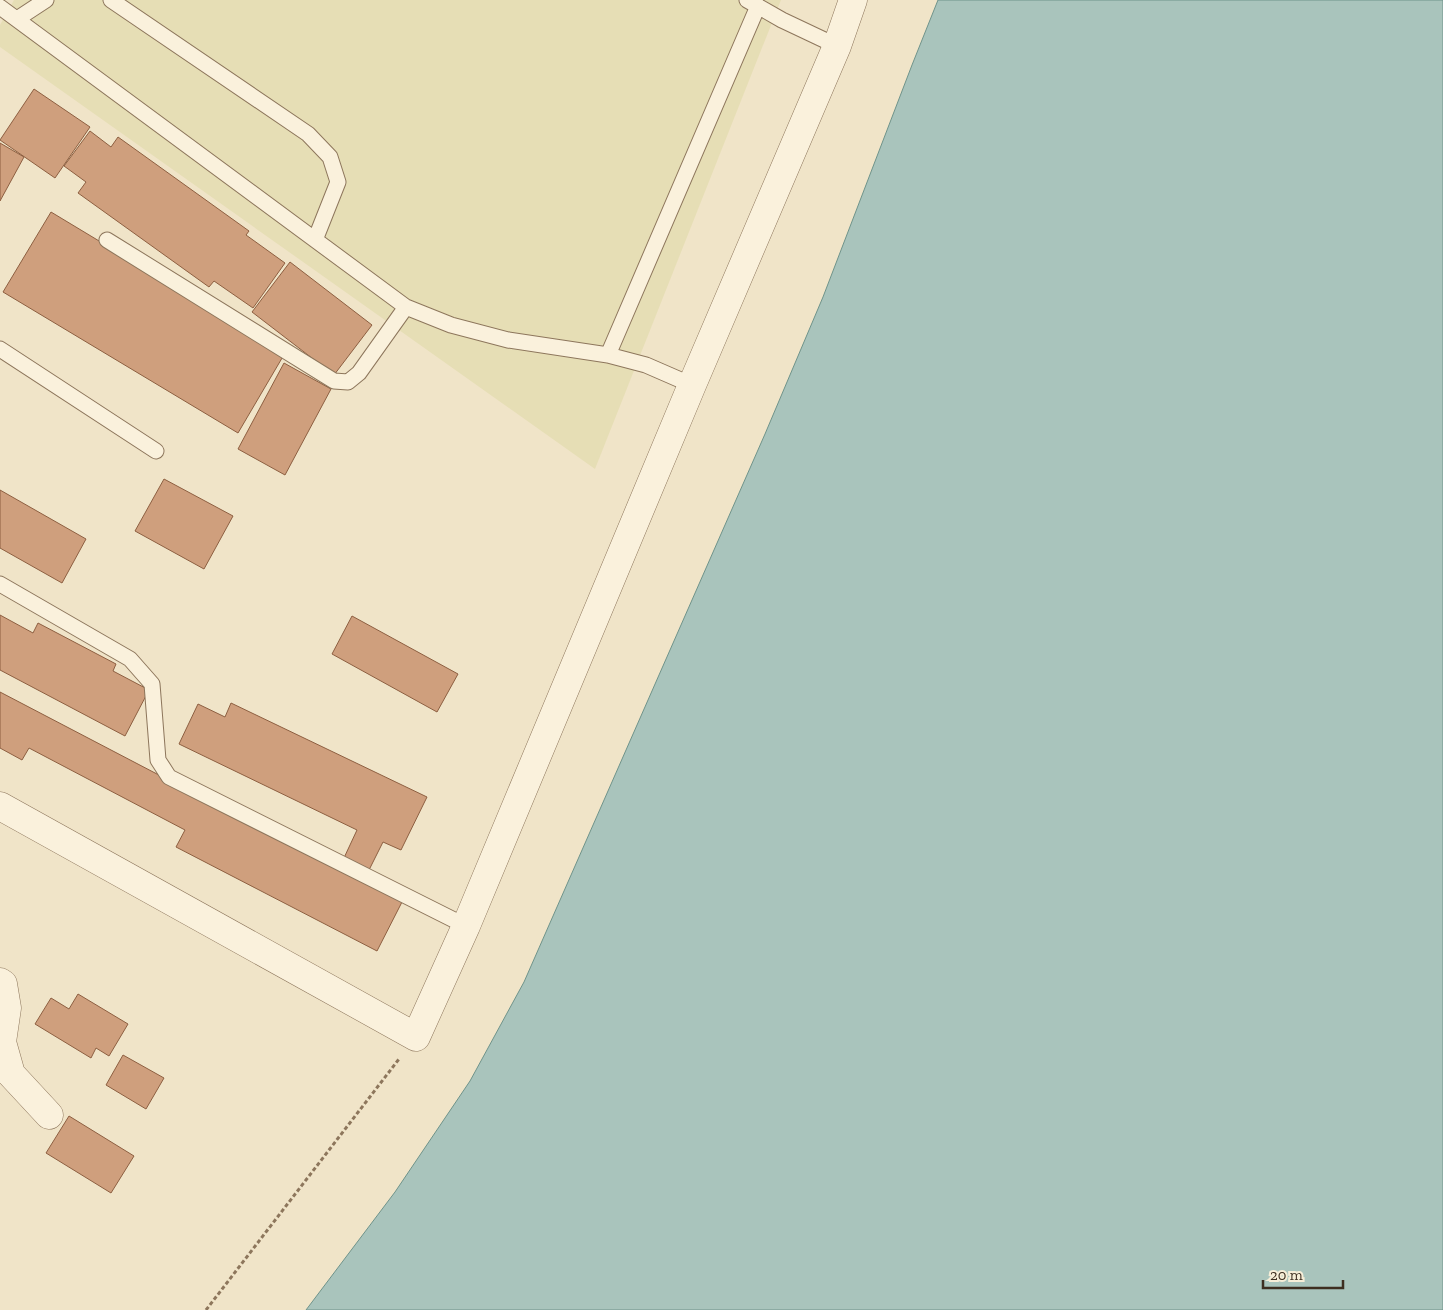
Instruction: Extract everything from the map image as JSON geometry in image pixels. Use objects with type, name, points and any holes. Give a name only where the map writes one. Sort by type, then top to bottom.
[{"type":"street","points":[[0,806],[416,1037],[466,926],[692,385],[837,46],[853,0]]},
{"type":"street","points":[[0,982],[3,984],[7,1008],[2,1042],[11,1074],[49,1115]]},
{"type":"lane","points":[[17,19],[46,0]]},
{"type":"lane","points":[[111,0],[308,134],[330,157],[338,182],[315,240]]},
{"type":"lane","points":[[608,355],[753,3],[782,20],[837,46]]},
{"type":"lane","points":[[0,7],[406,307],[451,325],[508,340],[608,355],[646,365],[692,385]]},
{"type":"lane","points":[[107,240],[334,381],[348,382],[359,373],[406,307]]},
{"type":"lane","points":[[0,349],[156,451]]},
{"type":"lane","points":[[0,584],[130,659],[142,671],[152,684],[158,760],[169,777],[466,926]]},
{"type":"path","points":[[206,1310],[416,1037]]},
{"type":"shaded area","points":[[14,0],[781,0],[595,469],[0,47],[0,25]]},
{"type":"water","points":[[938,0],[1443,0],[1443,1310],[306,1310],[395,1192],[470,1081],[524,982],[765,434],[823,297]]},
{"type":"building","points":[[34,89],[90,127],[55,178],[0,140]]},
{"type":"building","points":[[90,131],[111,147],[118,137],[249,231],[246,235],[285,263],[253,308],[214,281],[209,287],[78,193],[86,182],[64,166]]},
{"type":"building","points":[[0,143],[24,157],[0,201]]},
{"type":"building","points":[[51,212],[285,353],[238,433],[3,292]]},
{"type":"building","points":[[290,262],[372,325],[334,375],[252,312]]},
{"type":"building","points":[[284,363],[331,389],[285,475],[238,449]]},
{"type":"building","points":[[164,479],[233,516],[204,569],[135,531]]},
{"type":"building","points":[[0,490],[86,539],[62,583],[0,548]]},
{"type":"building","points":[[0,615],[33,633],[38,623],[116,664],[113,671],[149,690],[125,736],[0,670]]},
{"type":"building","points":[[352,616],[458,674],[437,712],[332,654]]},
{"type":"building","points":[[0,692],[402,902],[377,951],[176,847],[185,830],[29,748],[22,760],[0,748]]},
{"type":"building","points":[[231,703],[427,797],[401,850],[383,842],[368,872],[343,860],[357,830],[179,744],[198,704],[225,717]]},
{"type":"building","points":[[78,994],[128,1024],[109,1056],[96,1048],[91,1058],[35,1024],[51,998],[69,1009]]},
{"type":"building","points":[[123,1055],[164,1078],[146,1109],[106,1085]]},
{"type":"building","points":[[69,1116],[134,1156],[111,1193],[46,1153]]}]
